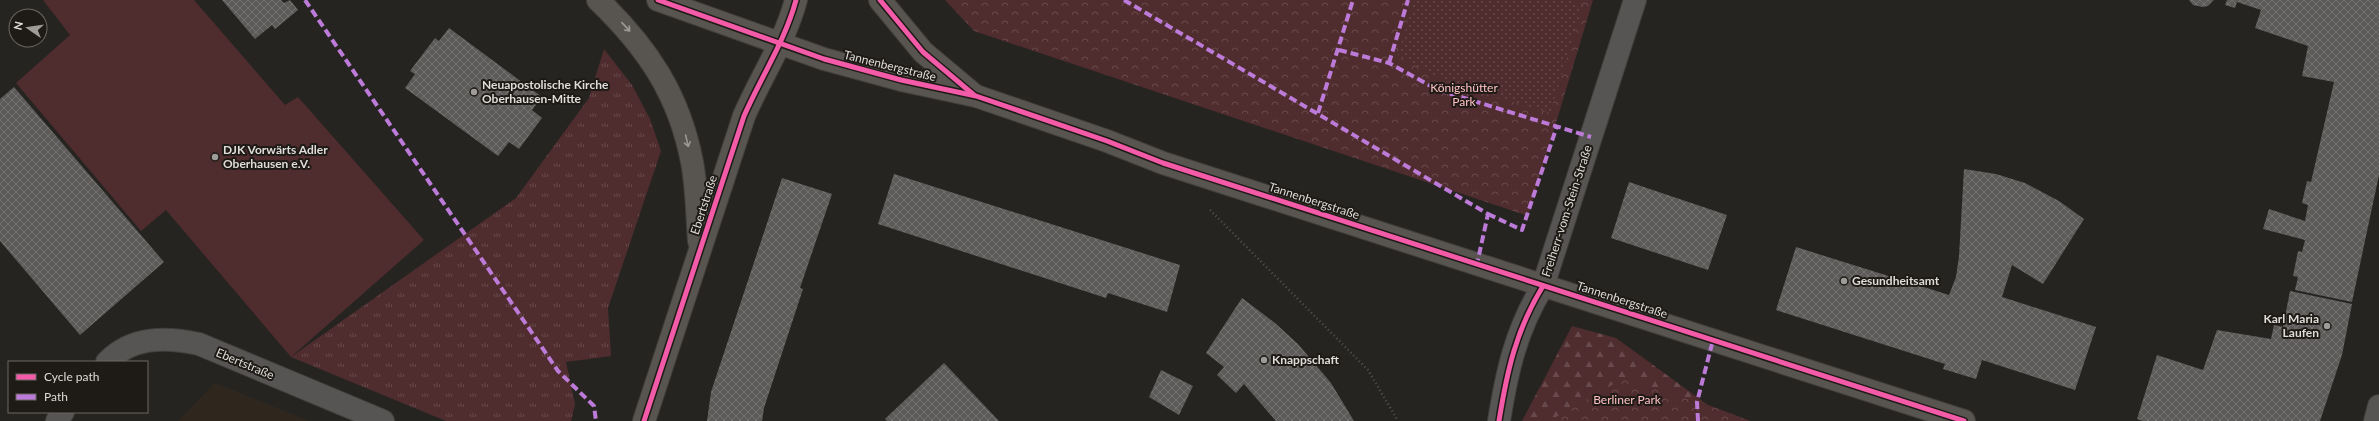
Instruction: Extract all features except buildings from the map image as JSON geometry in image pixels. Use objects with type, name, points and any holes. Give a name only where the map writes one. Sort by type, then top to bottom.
[{"type":"main road","points":[[598,0],[628,29],[650,57],[669,90],[683,125],[692,163],[700,250]]},
{"type":"main road","name":"Tannenbergstraße","points":[[658,0],[832,62],[901,80],[976,96],[1107,141],[1163,163],[1964,421]]},
{"type":"main road","name":"Ebertstraße","points":[[644,421],[744,116],[766,67],[780,43],[796,0]]},
{"type":"main road","points":[[880,0],[923,52],[976,96]]},
{"type":"main road","name":"Tannenbergstraße","points":[[1866,390],[1928,421]]},
{"type":"street","name":"Freiherr-vom-Stein-Straße","points":[[1499,421],[1518,332],[1530,307],[1543,286],[1635,0]]},
{"type":"street","name":"Ebertstraße","points":[[108,361],[114,355],[132,344],[174,339],[199,344],[383,421]]},
{"type":"street","points":[[2375,421],[2379,406]]},
{"type":"path","points":[[1207,208],[1368,370],[1398,421]]},
{"type":"shaded area","points":[[215,383],[309,421],[178,421]]},
{"type":"green space","name":"DJK Vorwärts Adler Oberhausen e.V.","points":[[43,0],[194,0],[285,105],[298,97],[424,240],[291,357],[166,210],[141,231],[16,83],[70,35]]},
{"type":"green space","name":"Königshütter Park","points":[[945,0],[1593,0],[1528,216],[974,31]]},
{"type":"green space","points":[[1414,0],[1569,0],[1583,5],[1550,113],[1452,84],[1398,56]]},
{"type":"green space","points":[[604,49],[632,85],[650,119],[661,151],[608,308],[611,356],[566,362],[575,404],[571,421],[446,421],[291,357],[516,198],[589,98]]},
{"type":"green space","points":[[1572,326],[1616,338],[1708,405],[1750,421],[1522,421]]},
{"type":"green space","name":"Berliner Park","points":[[1624,378],[1708,405],[1750,421],[1549,421]]},
{"type":"marked path","points":[[305,0],[558,371],[594,406],[596,421]]},
{"type":"marked path","points":[[1124,0],[1488,214],[1477,264]]},
{"type":"marked path","points":[[1318,113],[1353,0]]},
{"type":"marked path","points":[[1389,63],[1408,0]]},
{"type":"marked path","points":[[1339,50],[1389,63],[1438,90],[1591,137]]},
{"type":"marked path","points":[[1488,214],[1522,230],[1557,126]]},
{"type":"marked path","points":[[1698,421],[1697,402],[1713,340]]},
{"type":"cycle path","points":[[658,0],[824,59],[901,80],[976,96],[1107,141],[1163,163],[1964,421]]},
{"type":"cycle path","points":[[644,421],[744,116],[786,30],[796,0]]},
{"type":"cycle path","points":[[880,0],[923,52],[974,95]]},
{"type":"cycle path","points":[[1499,421],[1505,385],[1519,335],[1543,286]]},
{"type":"place","name":"Neuapostolische Kirche Oberhausen-Mitte","points":[[474,92]]},
{"type":"place","name":"DJK Vorwärts Adler Oberhausen e.V.","points":[[215,157]]},
{"type":"place","name":"Gesundheitsamt","points":[[1844,281]]},
{"type":"place","name":"Karl Maria Laufen","points":[[2327,326]]},
{"type":"place","name":"Knappschaft","points":[[1264,360]]}]
